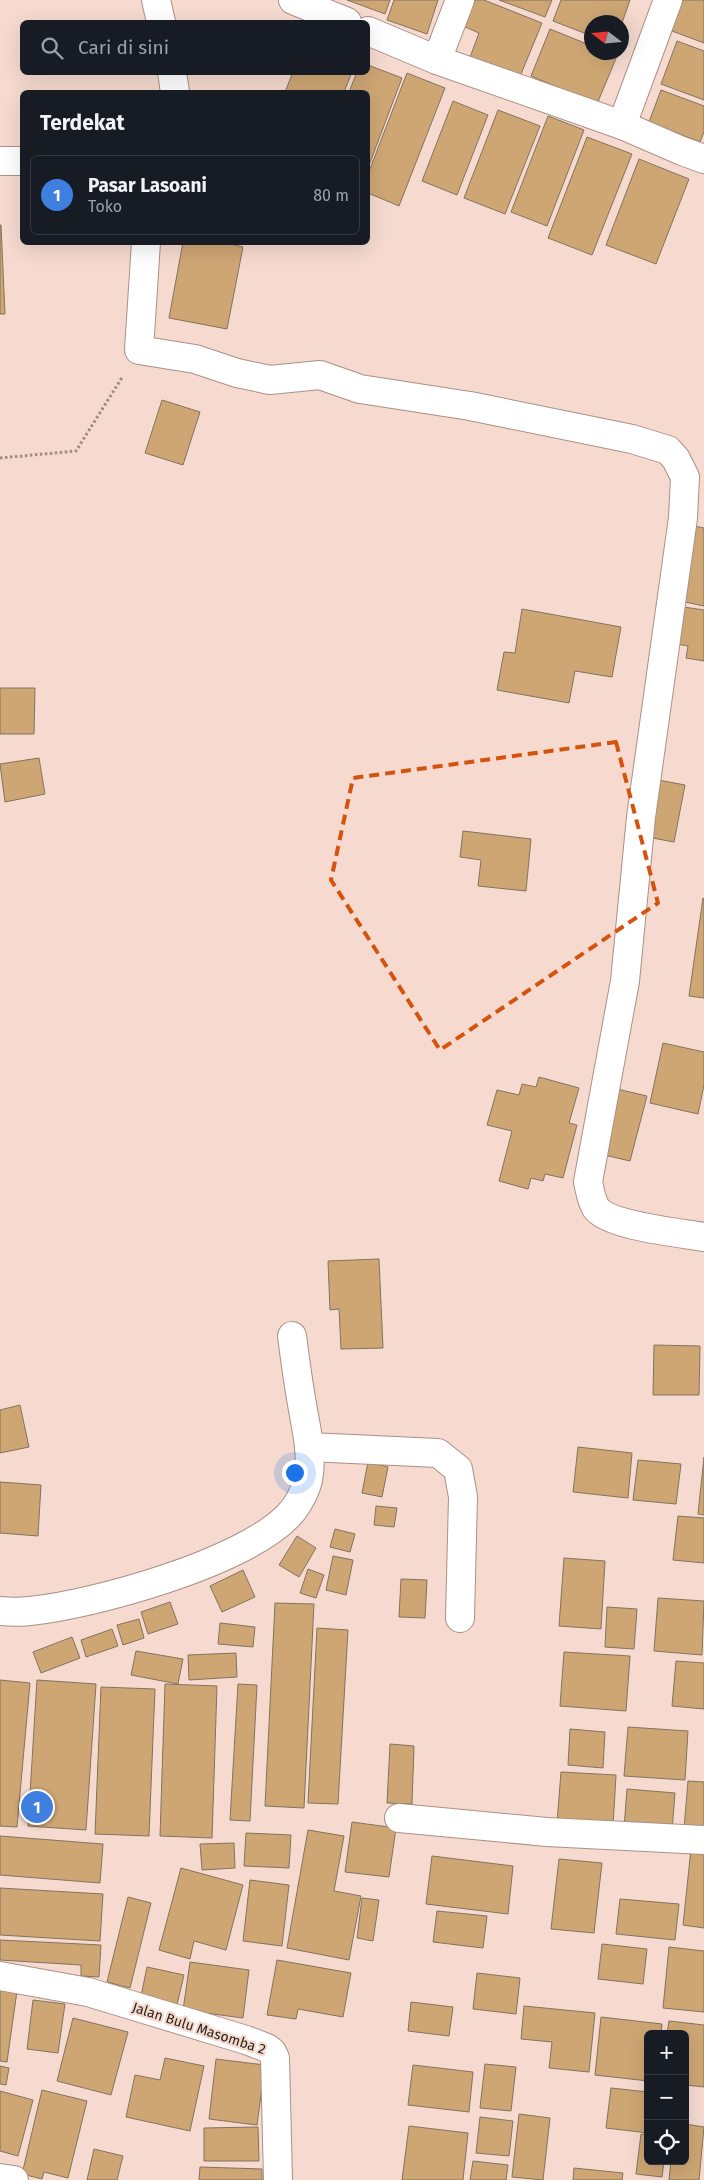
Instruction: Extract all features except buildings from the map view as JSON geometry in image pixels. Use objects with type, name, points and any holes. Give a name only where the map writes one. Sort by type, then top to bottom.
[{"type":"street","points":[[156,0],[161,20]]},
{"type":"street","points":[[292,0],[341,20]]},
{"type":"street","points":[[437,60],[460,0]]},
{"type":"street","points":[[622,125],[668,0]]},
{"type":"street","points":[[370,32],[437,60],[622,125],[682,152],[704,159]]},
{"type":"street","points":[[172,75],[175,90]]},
{"type":"street","points":[[0,161],[20,160]]},
{"type":"street","points":[[146,245],[139,350],[195,359],[237,373],[270,380],[320,375],[360,389],[470,406],[632,439],[668,450],[676,459],[685,477],[683,518],[642,808],[625,981],[588,1182],[591,1196],[597,1208],[608,1217],[652,1229],[704,1237]]},
{"type":"street","points":[[0,1612],[29,1612],[79,1603],[160,1580],[214,1561],[261,1537],[288,1516],[298,1503],[308,1480],[309,1447],[292,1336]]},
{"type":"street","points":[[309,1447],[438,1452],[458,1469],[463,1498],[460,1618]]},
{"type":"street","points":[[398,1818],[547,1832],[704,1840]]},
{"type":"street","name":"Jalan Bulu Masomba 2","points":[[0,1976],[88,1992],[246,2040],[272,2052],[275,2058],[278,2180]]},
{"type":"street","points":[[0,2178],[14,2180]]},
{"type":"path","points":[[0,458],[76,451],[139,350]]},
{"type":"highlighted area","points":[[616,742],[658,903],[440,1050],[331,880],[353,778]]},
{"type":"place","name":"Pasar Lasoani","points":[[37,1807]]}]
